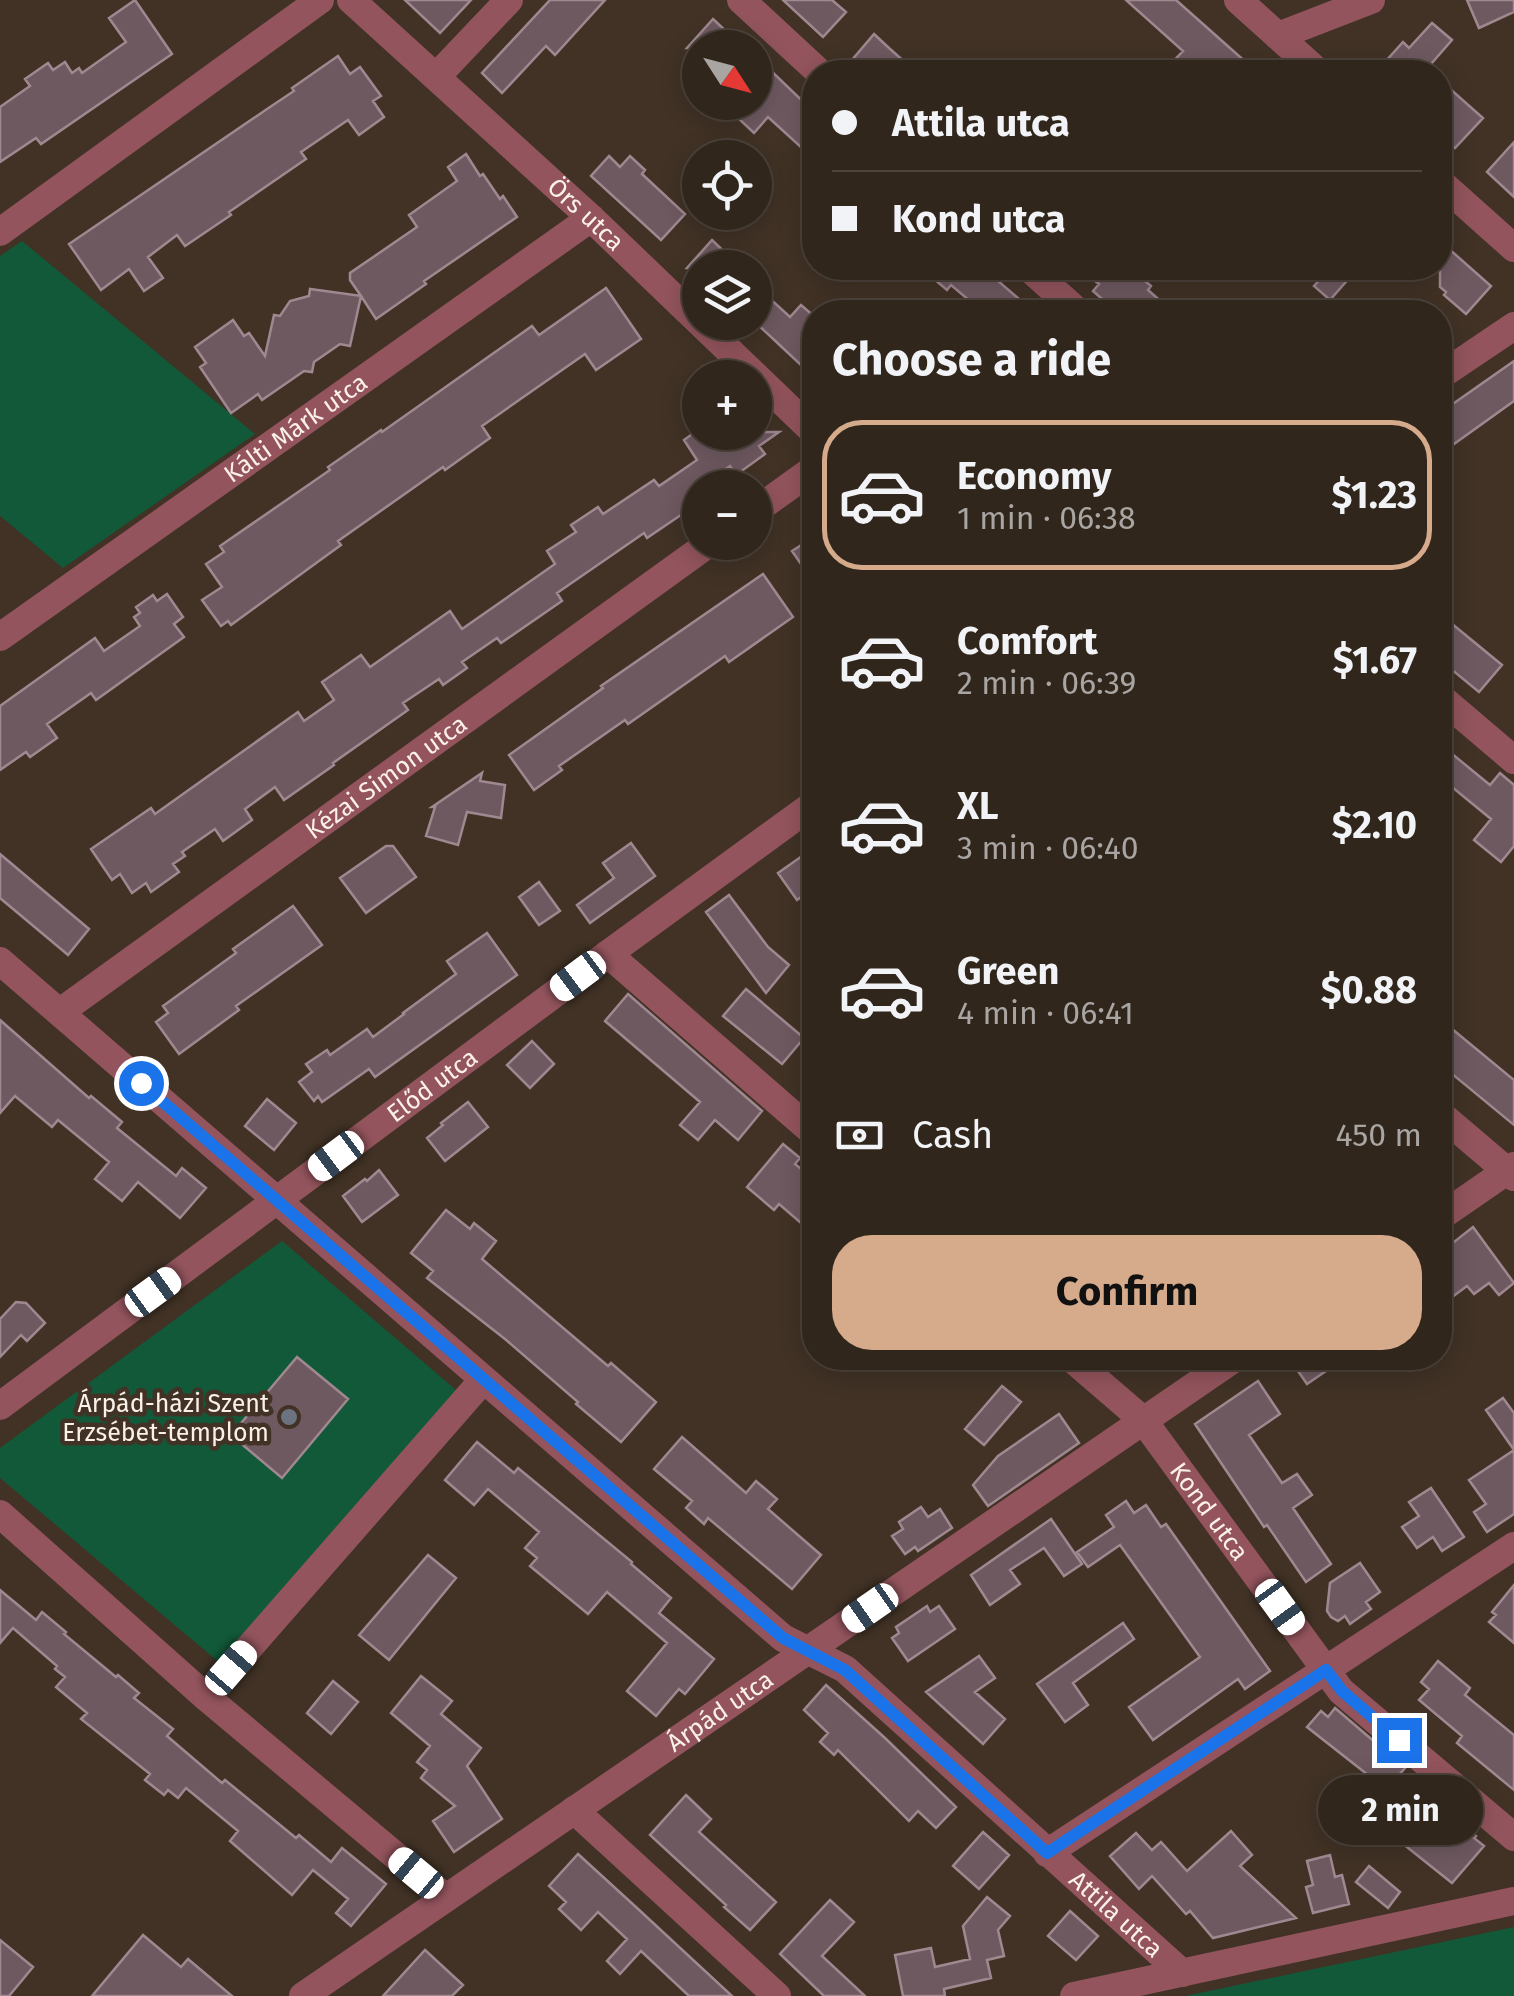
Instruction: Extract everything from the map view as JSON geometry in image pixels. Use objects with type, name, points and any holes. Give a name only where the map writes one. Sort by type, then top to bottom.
[{"type":"street","points":[[0,232],[320,0]]},
{"type":"street","name":"Örs utca","points":[[352,0],[591,218],[802,421]]},
{"type":"street","points":[[437,76],[510,0]]},
{"type":"street","points":[[741,0],[806,60]]},
{"type":"street","points":[[1238,0],[1305,60]]},
{"type":"street","points":[[1278,36],[1371,0]]},
{"type":"street","points":[[1452,193],[1514,248]]},
{"type":"street","name":"Kálti Márk utca","points":[[0,637],[591,218]]},
{"type":"street","points":[[1042,280],[1065,300]]},
{"type":"street","points":[[1452,368],[1514,326]]},
{"type":"street","points":[[772,499],[802,477]]},
{"type":"street","name":"Kézai Simon utca","points":[[60,1012],[686,560]]},
{"type":"street","points":[[1452,708],[1514,760]]},
{"type":"street","name":"Előd utca","points":[[0,1406],[802,812]]},
{"type":"street","points":[[608,954],[802,1123]]},
{"type":"street","name":"Attila utca","points":[[0,961],[783,1638],[845,1670],[1182,1973]]},
{"type":"street","points":[[1452,1124],[1511,1171],[1452,1209]]},
{"type":"street","name":"Kond utca","points":[[1085,1370],[1143,1420],[1342,1691],[1514,1837]]},
{"type":"street","name":"Árpád utca","points":[[303,1996],[341,1987],[446,1898],[1217,1370]]},
{"type":"street","points":[[206,1697],[483,1380]]},
{"type":"street","points":[[0,1514],[206,1697],[446,1898]]},
{"type":"street","points":[[1047,1853],[1514,1546]]},
{"type":"street","points":[[574,1810],[778,1996]]},
{"type":"street","points":[[1074,1996],[1514,1902]]},
{"type":"green space","points":[[22,241],[255,434],[63,568],[0,516],[0,256]]},
{"type":"green space","points":[[282,1241],[463,1396],[221,1664],[0,1478],[0,1448]]},
{"type":"green space","points":[[1514,1927],[1514,1996],[1185,1996]]},
{"type":"building","points":[[135,0],[172,54],[41,144],[36,138],[0,162],[0,107],[30,86],[25,79],[48,63],[53,70],[65,62],[72,73],[79,68],[82,73],[126,42],[109,18]]},
{"type":"building","points":[[405,0],[471,0],[440,33]]},
{"type":"building","points":[[550,0],[605,0],[555,55],[546,46],[502,93],[482,73]]},
{"type":"building","points":[[783,0],[832,0],[846,12],[823,37]]},
{"type":"building","points":[[1126,0],[1176,0],[1244,60],[1174,60],[1183,51]]},
{"type":"building","points":[[1467,0],[1514,0],[1514,12],[1479,28]]},
{"type":"building","points":[[713,19],[725,30],[703,30]]},
{"type":"building","points":[[1432,23],[1452,40],[1434,60],[1387,60],[1403,42],[1409,48]]},
{"type":"building","points":[[874,34],[903,60],[852,60]]},
{"type":"building","points":[[338,56],[350,74],[360,67],[381,96],[373,101],[384,117],[359,135],[348,120],[301,152],[306,159],[185,246],[177,235],[148,257],[163,278],[144,291],[129,269],[101,290],[69,244],[294,91],[292,88]]},
{"type":"building","points":[[772,72],[802,101],[802,148],[771,120]]},
{"type":"building","points":[[1452,91],[1483,118],[1455,148],[1452,145]]},
{"type":"building","points":[[740,120],[765,120],[754,133]]},
{"type":"building","points":[[1514,142],[1514,197],[1487,172]]},
{"type":"building","points":[[466,154],[517,217],[376,319],[350,280],[350,273],[417,227],[409,215],[457,181],[448,167]]},
{"type":"building","points":[[609,156],[620,167],[630,156],[645,170],[642,174],[682,211],[682,217],[661,240],[591,176]]},
{"type":"building","points":[[712,240],[722,250],[703,250]]},
{"type":"building","points":[[1452,252],[1491,286],[1466,314],[1440,287],[1440,280],[1452,280]]},
{"type":"building","points":[[935,280],[997,280],[1020,300],[969,300],[951,285],[947,290]]},
{"type":"building","points":[[1146,280],[1151,286],[1148,290],[1159,300],[1103,300],[1093,291],[1099,284],[1095,281]]},
{"type":"building","points":[[1320,280],[1348,280],[1330,300],[1314,286]]},
{"type":"building","points":[[606,288],[641,339],[596,370],[585,354],[482,426],[490,438],[338,541],[341,545],[231,625],[228,621],[221,626],[202,600],[222,587],[206,564],[224,552],[220,546],[532,326],[539,335]]},
{"type":"building","points":[[310,289],[361,296],[350,346],[340,344],[314,362],[312,372],[304,371],[262,400],[258,394],[231,413],[200,367],[206,363],[195,347],[233,320],[244,336],[249,333],[265,356],[274,315],[280,316],[290,301],[309,296]]},
{"type":"building","points":[[772,301],[790,317],[802,306],[802,366],[772,338]]},
{"type":"building","points":[[1514,361],[1514,401],[1452,445],[1452,405]]},
{"type":"building","points":[[690,450],[762,450],[765,454],[743,470],[733,470],[730,466],[724,470],[682,470],[697,460]]},
{"type":"building","points":[[682,470],[682,514],[647,538],[644,533],[557,593],[562,601],[501,643],[497,638],[462,662],[467,668],[443,685],[439,679],[403,703],[408,710],[284,800],[275,787],[245,809],[252,820],[223,841],[215,829],[182,852],[185,856],[173,864],[179,872],[151,892],[146,883],[132,893],[120,874],[112,880],[91,849],[151,808],[155,814],[298,712],[304,721],[334,700],[322,682],[361,655],[370,667],[450,611],[462,629],[555,564],[547,551],[576,532],[571,525],[598,507],[603,514],[654,480],[659,486]]},
{"type":"building","points":[[802,544],[802,565],[792,551]]},
{"type":"building","points":[[763,574],[793,617],[729,662],[725,656],[628,724],[625,720],[559,766],[562,770],[534,790],[509,755]]},
{"type":"building","points":[[167,594],[183,617],[174,624],[184,637],[96,700],[91,693],[47,724],[57,738],[30,757],[26,752],[0,770],[0,706],[95,638],[104,651],[140,626],[134,617],[140,613],[136,607],[153,595],[157,601]]},
{"type":"building","points":[[1452,624],[1502,665],[1479,692],[1452,670]]},
{"type":"building","points":[[1452,754],[1490,785],[1500,773],[1514,785],[1514,846],[1501,862],[1474,840],[1491,819],[1452,787]]},
{"type":"building","points":[[482,773],[480,781],[505,785],[501,818],[467,812],[458,845],[426,836],[432,807]]},
{"type":"building","points":[[631,843],[655,876],[590,923],[577,905],[614,878],[603,863]]},
{"type":"building","points":[[386,846],[393,846],[416,877],[366,913],[340,878]]},
{"type":"building","points":[[0,854],[89,929],[68,955],[0,898]]},
{"type":"building","points":[[802,856],[802,896],[797,900],[778,873]]},
{"type":"building","points":[[539,882],[560,911],[539,925],[519,897]]},
{"type":"building","points":[[729,895],[768,947],[789,965],[766,993],[706,912]]},
{"type":"building","points":[[293,906],[322,945],[236,1006],[239,1010],[179,1054],[156,1022],[168,1013],[163,1006]]},
{"type":"building","points":[[487,933],[517,975],[375,1077],[369,1069],[322,1102],[318,1096],[314,1101],[299,1082],[312,1072],[306,1064],[327,1050],[330,1055],[367,1029],[373,1037],[456,974],[447,961]]},
{"type":"building","points":[[746,989],[802,1040],[782,1064],[723,1016]]},
{"type":"building","points":[[628,994],[762,1111],[738,1140],[715,1120],[698,1140],[680,1125],[700,1102],[605,1021]]},
{"type":"building","points":[[0,1020],[122,1122],[117,1128],[176,1176],[182,1168],[206,1188],[180,1218],[138,1182],[122,1201],[95,1179],[109,1162],[58,1120],[52,1127],[15,1096],[0,1113]]},
{"type":"building","points":[[1452,1029],[1514,1080],[1514,1125],[1452,1074]]},
{"type":"building","points":[[532,1041],[554,1064],[530,1088],[507,1065]]},
{"type":"building","points":[[267,1099],[296,1123],[274,1150],[245,1126]]},
{"type":"building","points":[[468,1102],[488,1127],[445,1161],[427,1138]]},
{"type":"building","points":[[783,1144],[800,1158],[795,1164],[802,1170],[802,1224],[779,1204],[774,1210],[747,1187]]},
{"type":"building","points":[[379,1170],[398,1195],[362,1222],[343,1196]]},
{"type":"building","points":[[446,1210],[470,1229],[474,1223],[496,1241],[482,1259],[656,1402],[621,1442],[505,1339],[427,1278],[433,1271],[411,1253]]},
{"type":"building","points":[[1473,1227],[1514,1283],[1499,1295],[1489,1283],[1474,1294],[1467,1286],[1452,1297],[1452,1244]]},
{"type":"building","points":[[16,1302],[26,1303],[45,1323],[27,1341],[21,1335],[0,1357],[0,1319]]},
{"type":"building","name":"Árpád-házi Szent Erzsébet-templom","points":[[297,1357],[348,1399],[282,1478],[231,1435]]},
{"type":"building","points":[[1297,1370],[1327,1370],[1307,1384]]},
{"type":"building","points":[[1258,1381],[1280,1414],[1249,1435],[1282,1483],[1297,1474],[1312,1495],[1293,1508],[1331,1564],[1306,1582],[1195,1424]]},
{"type":"building","points":[[1002,1386],[1021,1402],[984,1445],[965,1429]]},
{"type":"building","points":[[1503,1398],[1514,1413],[1514,1450],[1486,1410]]},
{"type":"building","points":[[1059,1414],[1079,1443],[988,1506],[973,1485],[998,1456]]},
{"type":"building","points":[[682,1437],[746,1493],[756,1481],[777,1499],[768,1509],[821,1555],[792,1589],[708,1518],[704,1524],[686,1508],[692,1501],[654,1469]]},
{"type":"building","points":[[477,1442],[514,1473],[518,1468],[632,1562],[671,1598],[659,1613],[714,1659],[685,1694],[679,1689],[656,1716],[627,1691],[667,1643],[607,1592],[588,1614],[530,1566],[537,1558],[525,1548],[539,1532],[488,1489],[474,1505],[445,1480]]},
{"type":"building","points":[[1514,1450],[1514,1514],[1487,1532],[1474,1512],[1486,1504],[1469,1480]]},
{"type":"building","points":[[1431,1488],[1464,1537],[1442,1551],[1433,1537],[1417,1548],[1402,1527],[1419,1516],[1409,1502]]},
{"type":"building","points":[[1126,1501],[1134,1513],[1146,1505],[1161,1527],[1166,1524],[1270,1671],[1245,1689],[1238,1679],[1153,1740],[1129,1707],[1200,1657],[1120,1545],[1088,1567],[1077,1552],[1114,1527],[1106,1515]]},
{"type":"building","points":[[921,1507],[928,1517],[940,1509],[952,1528],[918,1551],[915,1547],[905,1554],[892,1536],[903,1529],[899,1522]]},
{"type":"building","points":[[1051,1519],[1082,1564],[1064,1576],[1044,1548],[1010,1570],[1020,1584],[990,1605],[971,1575]]},
{"type":"building","points":[[428,1555],[456,1578],[389,1660],[359,1635]]},
{"type":"building","points":[[1360,1563],[1380,1592],[1366,1602],[1371,1609],[1350,1624],[1345,1616],[1338,1621],[1327,1611],[1330,1583]]},
{"type":"building","points":[[1514,1585],[1514,1643],[1489,1622],[1496,1615],[1492,1612]]},
{"type":"building","points":[[0,1590],[36,1620],[42,1612],[139,1693],[134,1698],[173,1729],[167,1736],[222,1783],[225,1780],[331,1862],[342,1848],[386,1884],[351,1926],[336,1913],[348,1899],[313,1870],[292,1895],[230,1841],[238,1831],[186,1788],[178,1798],[168,1790],[164,1795],[145,1780],[150,1774],[81,1719],[87,1713],[56,1687],[65,1677],[55,1669],[57,1666],[13,1628],[0,1643]]},
{"type":"building","points":[[927,1606],[930,1612],[939,1606],[955,1629],[908,1661],[892,1638],[899,1633],[896,1627]]},
{"type":"building","points":[[1123,1623],[1134,1639],[1073,1683],[1088,1705],[1065,1722],[1037,1684]]},
{"type":"building","points":[[979,1656],[995,1678],[975,1692],[1005,1719],[983,1744],[926,1692]]},
{"type":"building","points":[[1438,1661],[1470,1688],[1465,1695],[1514,1735],[1514,1790],[1457,1743],[1462,1736],[1419,1700],[1429,1689],[1421,1682]]},
{"type":"building","points":[[421,1676],[452,1701],[441,1714],[481,1748],[467,1766],[502,1819],[454,1852],[433,1821],[455,1806],[421,1778],[427,1770],[417,1762],[430,1746],[391,1713]]},
{"type":"building","points":[[333,1681],[358,1702],[331,1734],[307,1713]]},
{"type":"building","points":[[826,1685],[956,1807],[936,1828],[918,1811],[909,1821],[838,1750],[834,1755],[820,1742],[828,1733],[804,1710]]},
{"type":"building","points":[[1335,1708],[1405,1768],[1393,1782],[1445,1823],[1452,1816],[1484,1846],[1452,1883],[1348,1800],[1368,1775],[1307,1727],[1321,1711],[1328,1717]]},
{"type":"building","points":[[686,1795],[711,1819],[699,1832],[776,1902],[750,1930],[650,1835]]},
{"type":"building","points":[[1231,1831],[1252,1855],[1240,1866],[1296,1918],[1213,1938],[1152,1876],[1139,1889],[1110,1856],[1136,1833],[1152,1850],[1161,1842],[1187,1871]]},
{"type":"building","points":[[983,1832],[1009,1855],[979,1889],[953,1866]]},
{"type":"building","points":[[578,1854],[732,1996],[689,1996],[641,1951],[620,1974],[607,1961],[627,1939],[598,1912],[581,1930],[559,1909],[566,1902],[549,1886]]},
{"type":"building","points":[[1330,1855],[1335,1877],[1342,1875],[1349,1904],[1313,1913],[1306,1887],[1313,1885],[1307,1861]]},
{"type":"building","points":[[1369,1866],[1400,1892],[1388,1908],[1356,1882]]},
{"type":"building","points":[[987,1897],[1010,1916],[998,1930],[1004,1956],[987,1960],[991,1978],[944,1989],[945,1996],[903,1996],[895,1955],[931,1948],[935,1967],[970,1959],[963,1926]]},
{"type":"building","points":[[830,1900],[854,1922],[822,1956],[865,1996],[824,1996],[780,1954]]},
{"type":"building","points":[[1070,1911],[1098,1936],[1076,1960],[1048,1936]]},
{"type":"building","points":[[143,1935],[181,1967],[188,1959],[232,1996],[92,1996]]},
{"type":"building","points":[[0,1940],[33,1967],[9,1996],[0,1996]]},
{"type":"building","points":[[425,1950],[463,1985],[452,1996],[383,1996]]},
{"type":"place","name":"Árpád-házi Szent Erzsébet-templom","points":[[289,1417]]},
{"type":"route","points":[[141,1083],[783,1638],[845,1670],[1047,1853],[1326,1670],[1342,1691],[1399,1740]]}]
